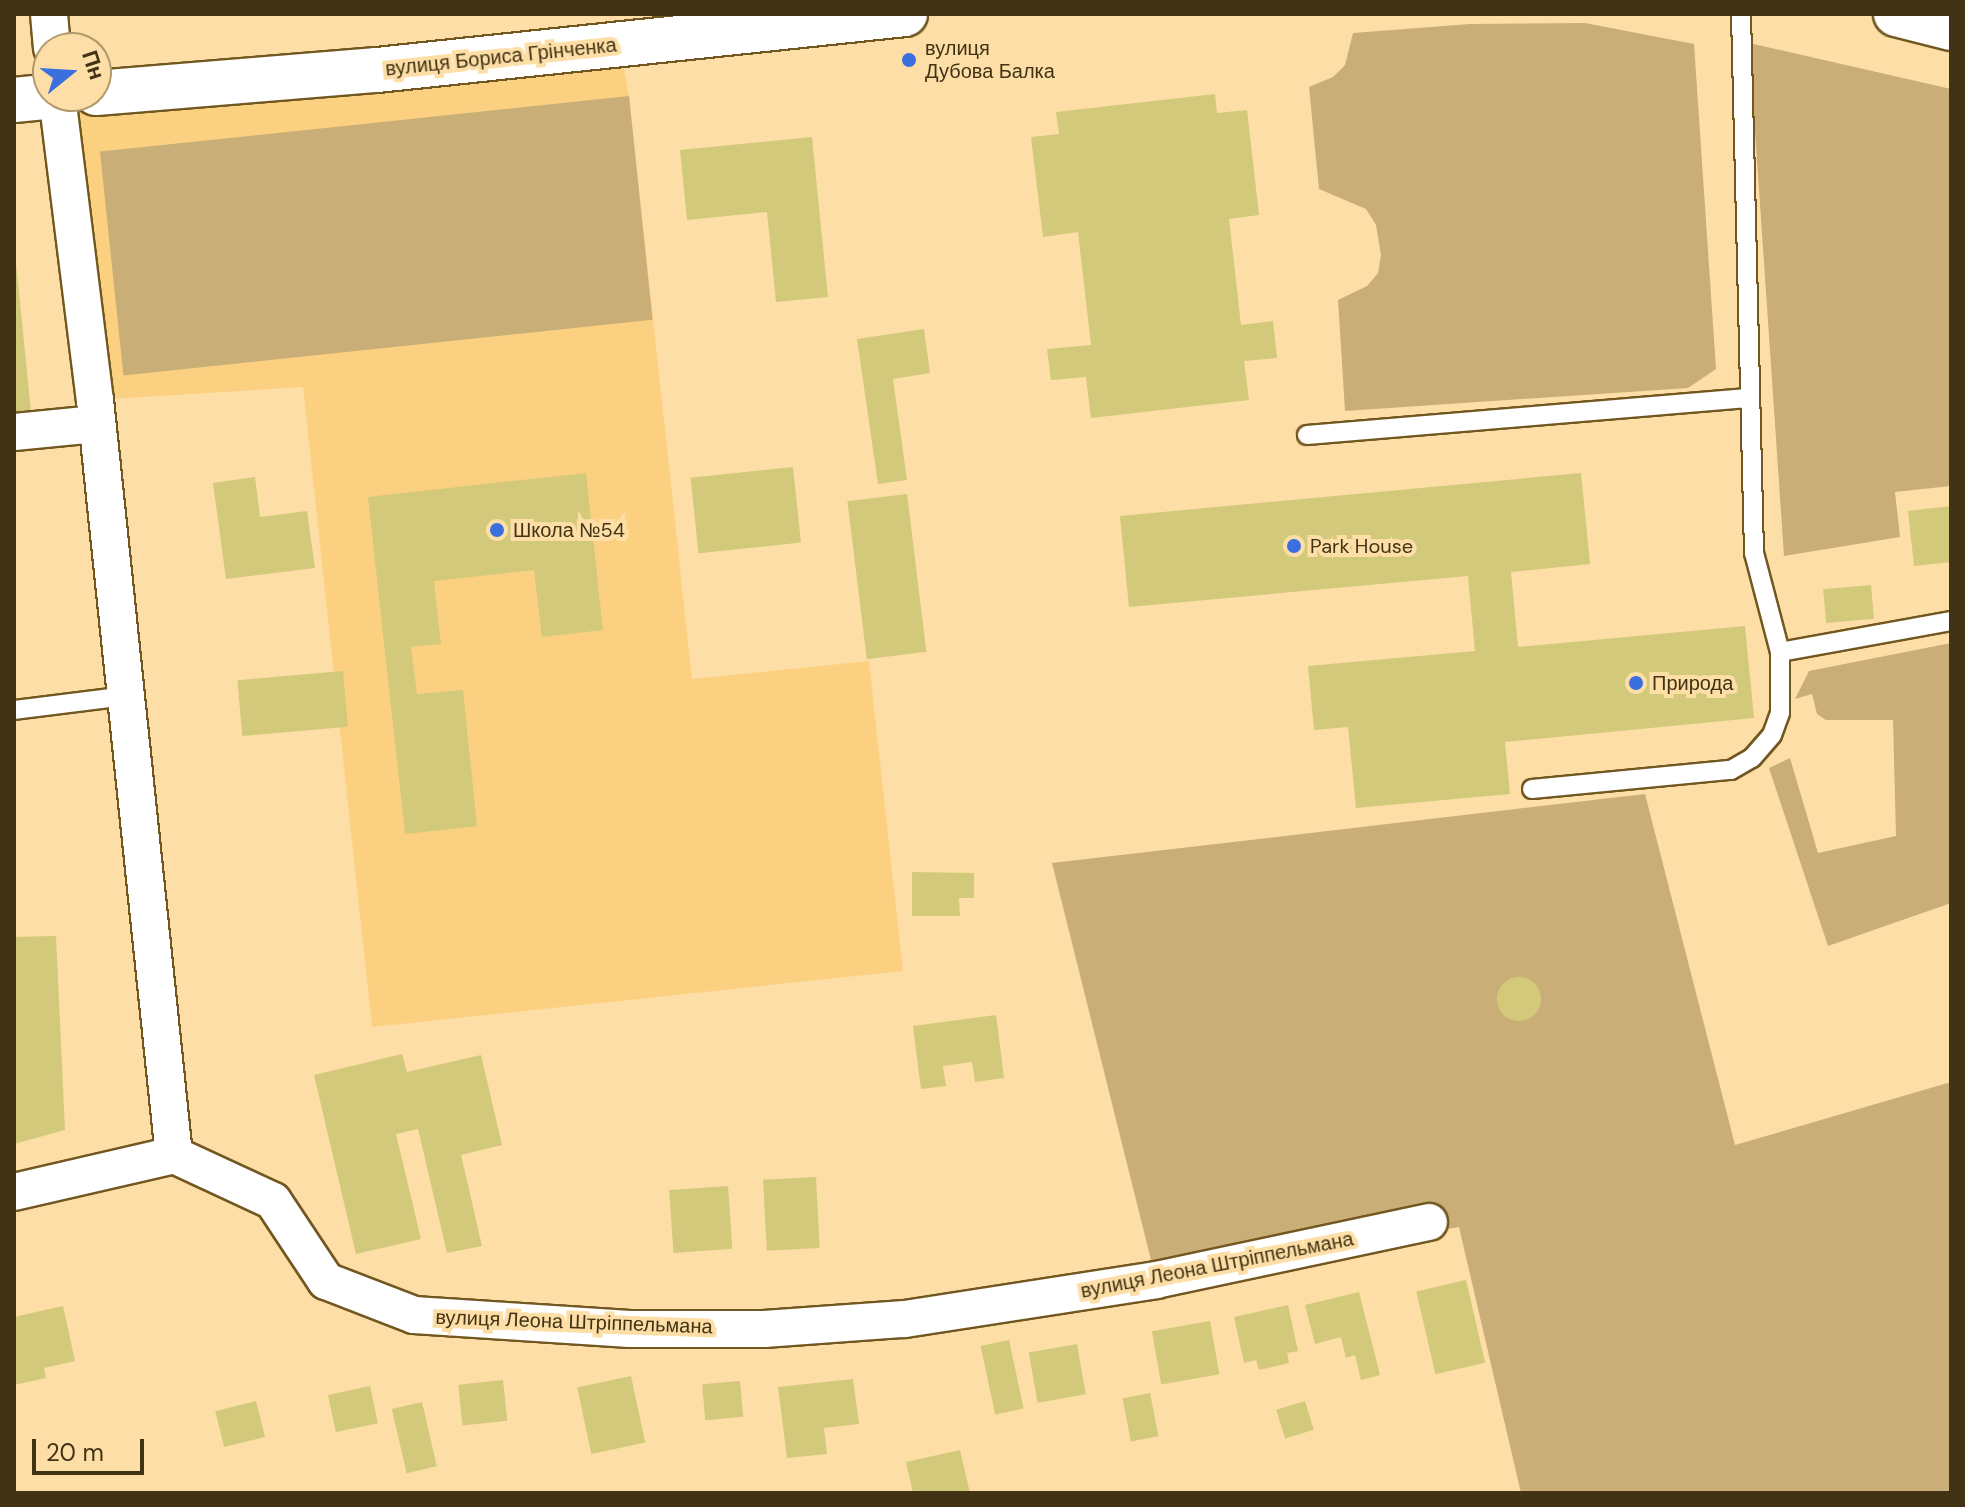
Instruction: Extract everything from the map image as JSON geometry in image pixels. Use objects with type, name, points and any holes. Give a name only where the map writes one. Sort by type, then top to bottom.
[{"type":"street","name":"вулиця Бориса Грінченка","points":[[112,92],[377,70],[905,14]]},
{"type":"street","points":[[1896,14],[1951,28]]},
{"type":"street","points":[[14,1192],[174,1155],[96,424],[58,112]]},
{"type":"street","points":[[14,432],[96,424]]},
{"type":"street","name":"вулиця Леона Штріппельмана","points":[[174,1155],[273,1201],[326,1281],[414,1315],[630,1329],[764,1329],[905,1319],[1156,1280],[1429,1222]]},
{"type":"lane","points":[[1532,789],[1731,770],[1752,758],[1772,735],[1780,713],[1780,652],[1754,553],[1747,398],[1741,14]]},
{"type":"lane","points":[[1307,435],[1747,398]]},
{"type":"lane","points":[[1780,652],[1951,621]]},
{"type":"lane","points":[[14,710],[126,696]]},
{"type":"shaded area","points":[[1585,23],[1694,44],[1716,369],[1688,388],[1345,411],[1338,300],[1367,286],[1378,273],[1381,255],[1376,225],[1366,209],[1319,189],[1309,87],[1333,77],[1345,65],[1353,33],[1470,24]]},
{"type":"shaded area","points":[[1749,43],[1951,89],[1951,486],[1895,492],[1900,537],[1784,556]]},
{"type":"shaded area","name":"Школа №54","points":[[619,45],[629,96],[692,679],[869,661],[903,971],[372,1027],[303,387],[95,400],[59,112],[112,112],[112,91]]},
{"type":"shaded area","points":[[629,96],[653,320],[123,375],[100,152]]},
{"type":"shaded area","points":[[1951,643],[1951,903],[1828,946],[1769,768],[1790,758],[1818,853],[1896,836],[1893,720],[1826,720],[1817,714],[1812,694],[1795,699],[1809,671]]},
{"type":"shaded area","points":[[1645,794],[1735,1145],[1951,1082],[1951,1493],[1521,1493],[1459,1227],[1156,1280],[1052,863]]},
{"type":"building","points":[[1215,94],[1217,113],[1247,110],[1259,215],[1229,219],[1241,325],[1273,321],[1277,358],[1244,361],[1249,400],[1091,418],[1086,377],[1051,380],[1047,349],[1091,345],[1078,232],[1043,237],[1031,137],[1059,134],[1056,112]]},
{"type":"building","points":[[812,137],[828,297],[776,302],[767,212],[687,220],[680,150]]},
{"type":"building","points":[[14,243],[31,412],[14,414]]},
{"type":"building","points":[[924,329],[930,373],[893,379],[907,480],[878,484],[857,339]]},
{"type":"building","points":[[793,467],[801,543],[699,553],[691,478]]},
{"type":"building","points":[[586,473],[603,630],[542,637],[534,570],[434,581],[441,644],[411,647],[417,694],[463,690],[477,826],[405,834],[368,497]]},
{"type":"building","points":[[1581,473],[1590,564],[1511,572],[1518,647],[1745,626],[1754,718],[1505,742],[1510,794],[1356,808],[1348,727],[1314,730],[1308,666],[1475,651],[1468,576],[1129,607],[1120,516]]},
{"type":"building","points":[[255,477],[260,517],[307,511],[315,568],[226,579],[213,483]]},
{"type":"building","points":[[907,494],[926,652],[867,659],[847,501]]},
{"type":"building","points":[[1951,506],[1951,562],[1914,566],[1908,511]]},
{"type":"building","points":[[1871,585],[1874,619],[1826,623],[1823,589]]},
{"type":"building","points":[[343,671],[348,727],[242,736],[237,680]]},
{"type":"building","points":[[912,872],[974,873],[974,898],[959,898],[960,916],[912,916]]},
{"type":"building","points":[[56,936],[65,1130],[14,1144],[14,937]]},
{"type":"building","points":[[1519,977],[1534,984],[1541,999],[1534,1014],[1519,1021],[1504,1014],[1497,999],[1504,984]]},
{"type":"building","points":[[996,1015],[1004,1078],[975,1082],[972,1062],[943,1066],[946,1086],[921,1089],[913,1026]]},
{"type":"building","points":[[402,1054],[407,1072],[481,1055],[502,1145],[461,1155],[482,1246],[447,1253],[418,1129],[396,1134],[421,1239],[356,1254],[314,1075]]},
{"type":"building","points":[[816,1177],[820,1248],[767,1251],[763,1180]]},
{"type":"building","points":[[728,1186],[732,1249],[674,1253],[669,1190]]},
{"type":"building","points":[[1466,1280],[1485,1363],[1435,1374],[1416,1291]]},
{"type":"building","points":[[1359,1292],[1380,1375],[1361,1380],[1355,1355],[1346,1358],[1341,1337],[1315,1344],[1305,1305]]},
{"type":"building","points":[[1288,1305],[1298,1351],[1287,1353],[1289,1363],[1259,1370],[1256,1360],[1244,1363],[1234,1317]]},
{"type":"building","points":[[63,1306],[75,1361],[44,1368],[46,1378],[14,1385],[14,1317]]},
{"type":"building","points":[[1210,1321],[1219,1374],[1161,1384],[1152,1331]]},
{"type":"building","points":[[1009,1340],[1024,1408],[995,1414],[981,1346]]},
{"type":"building","points":[[1077,1344],[1086,1394],[1038,1403],[1029,1353]]},
{"type":"building","points":[[631,1376],[645,1443],[591,1454],[577,1387]]},
{"type":"building","points":[[853,1379],[859,1424],[824,1428],[827,1454],[787,1458],[778,1387]]},
{"type":"building","points":[[503,1380],[507,1421],[463,1425],[458,1385]]},
{"type":"building","points":[[740,1381],[743,1417],[705,1420],[702,1384]]},
{"type":"building","points":[[370,1386],[378,1423],[336,1432],[328,1395]]},
{"type":"building","points":[[1150,1393],[1158,1436],[1131,1442],[1123,1398]]},
{"type":"building","points":[[256,1401],[265,1437],[224,1447],[215,1411]]},
{"type":"building","points":[[1305,1401],[1314,1430],[1285,1438],[1276,1410]]},
{"type":"building","points":[[422,1402],[437,1466],[407,1473],[392,1409]]},
{"type":"building","points":[[960,1450],[970,1493],[913,1493],[906,1462]]},
{"type":"place","name":"вулиця Дубова Балка","points":[[909,60]]},
{"type":"place","name":"Школа №54","points":[[497,530]]},
{"type":"place","name":"Park House","points":[[1294,546]]},
{"type":"place","name":"Природа","points":[[1636,683]]}]
